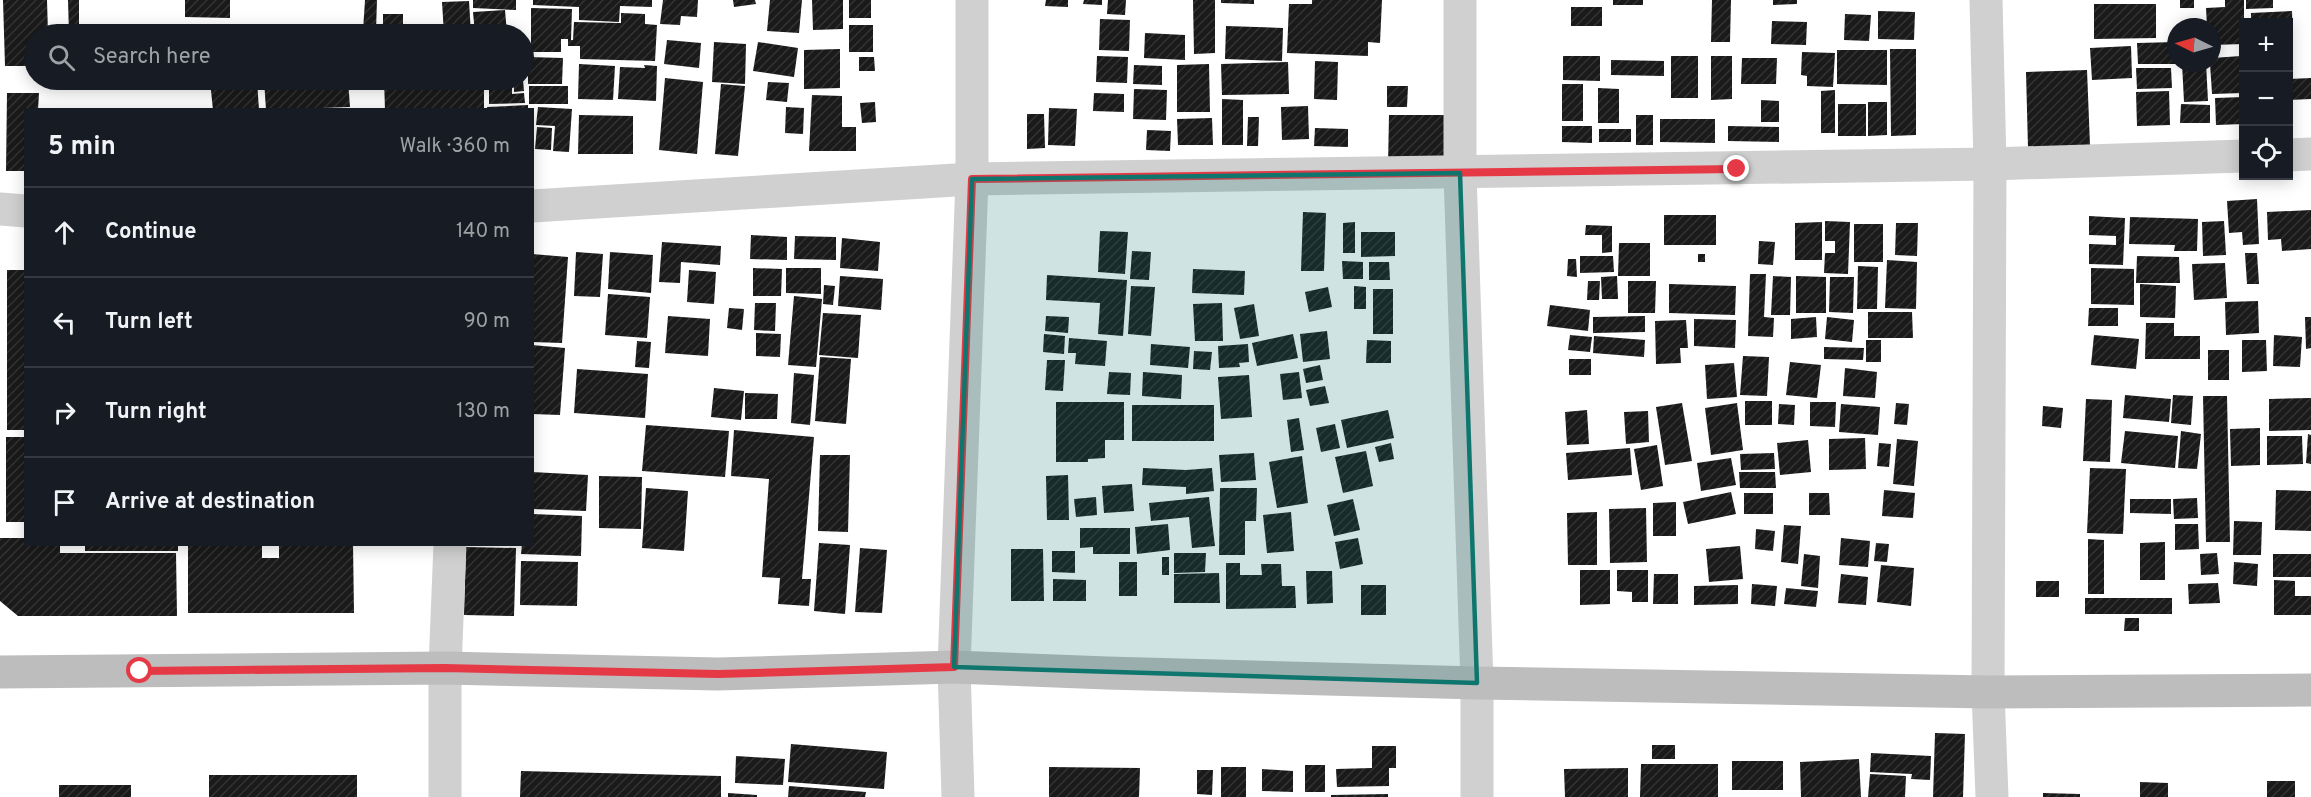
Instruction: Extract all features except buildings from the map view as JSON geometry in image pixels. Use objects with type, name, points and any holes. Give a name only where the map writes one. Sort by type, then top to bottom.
[{"type":"main road","points":[[0,672],[444,668],[718,674],[954,667],[1107,674],[1478,683],[1988,692],[2311,690]]},
{"type":"street","points":[[958,797],[954,667],[972,179],[972,0]]},
{"type":"street","points":[[1460,0],[1460,173],[1478,683],[1477,797]]},
{"type":"street","points":[[1986,0],[1990,164],[1988,692],[1992,797]]},
{"type":"street","points":[[2293,155],[2311,154]]},
{"type":"street","points":[[534,206],[972,179],[1990,164],[2239,156]]},
{"type":"street","points":[[0,209],[24,211]]},
{"type":"street","points":[[446,797],[444,668],[450,546]]},
{"type":"highlighted area","points":[[1460,173],[1477,683],[954,667],[972,179]]},
{"type":"route","points":[[140,671],[444,668],[718,674],[954,667],[972,179],[1737,169]]}]
